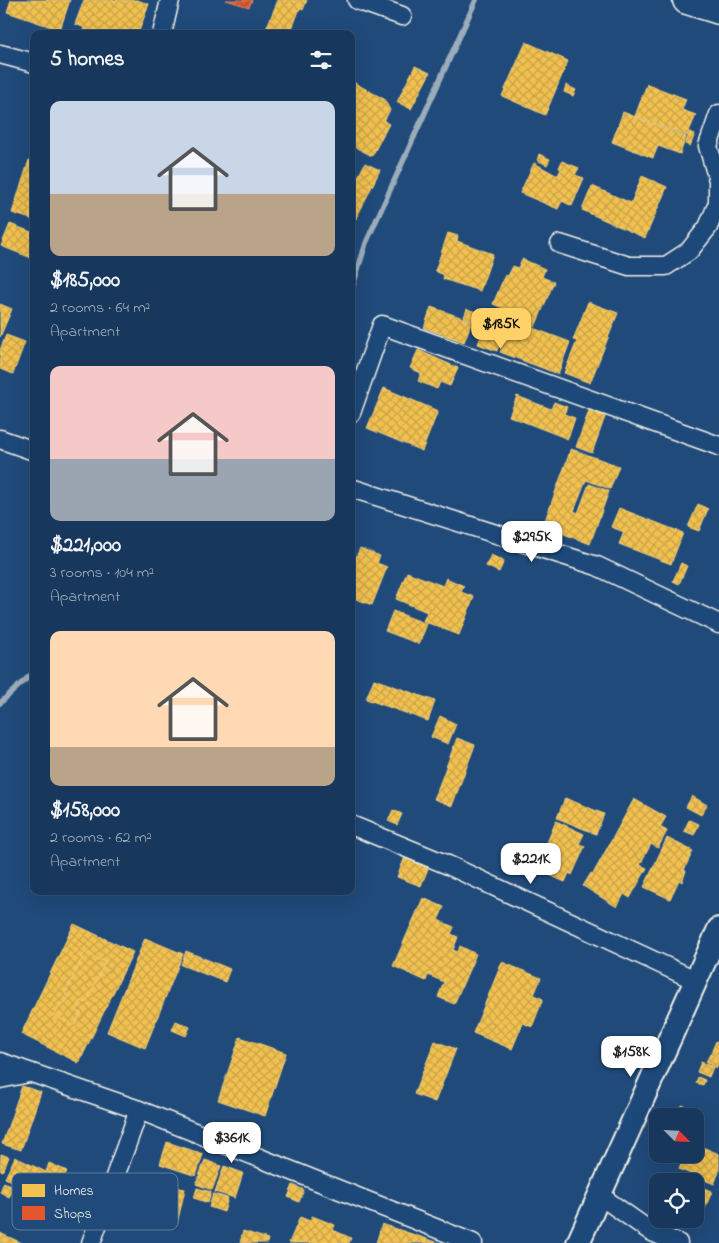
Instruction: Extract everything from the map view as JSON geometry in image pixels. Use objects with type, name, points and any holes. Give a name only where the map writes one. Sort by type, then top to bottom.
[{"type":"highway","points":[[687,0],[719,10]]},
{"type":"street","points":[[163,30],[170,0]]},
{"type":"street","points":[[358,0],[402,16]]},
{"type":"street","points":[[0,54],[30,62]]},
{"type":"street","points":[[560,244],[629,266],[666,266],[689,251],[708,227],[718,203],[718,180],[708,146],[719,114]]},
{"type":"street","points":[[355,402],[382,325],[719,446]]},
{"type":"street","points":[[0,439],[30,450]]},
{"type":"street","points":[[355,489],[597,566],[719,624]]},
{"type":"street","points":[[355,827],[448,865],[695,980]]},
{"type":"street","points":[[578,1243],[719,929]]},
{"type":"street","points":[[0,1062],[139,1110],[473,1243]]},
{"type":"street","points":[[0,1079],[29,1073]]},
{"type":"street","points":[[116,1173],[139,1110]]},
{"type":"street","points":[[599,1195],[650,1231],[678,1243]]},
{"type":"street","points":[[91,1243],[96,1230]]},
{"type":"building: Homes","points":[[11,0],[70,0],[60,30],[7,12]]},
{"type":"building: Homes","points":[[84,0],[137,0],[149,4],[139,30],[84,30],[85,28],[75,24]]},
{"type":"building: Homes","points":[[278,0],[307,0],[303,10],[300,8],[292,30],[266,30]]},
{"type":"building: Homes","points":[[526,42],[568,61],[545,115],[502,96]]},
{"type":"building: Homes","points":[[415,66],[430,73],[411,109],[397,102]]},
{"type":"building: Homes","points":[[355,83],[384,99],[390,110],[384,121],[389,124],[372,156],[355,147]]},
{"type":"building: Homes","points":[[647,84],[686,99],[682,110],[696,115],[687,136],[635,116]]},
{"type":"building: Homes","points":[[566,85],[576,90],[573,96],[564,92]]},
{"type":"building: Homes","points":[[623,112],[686,137],[680,154],[658,146],[653,158],[612,142]]},
{"type":"building: Homes","points":[[690,132],[695,134],[690,146],[685,144]]},
{"type":"building: Homes","points":[[539,154],[550,159],[547,165],[537,160]]},
{"type":"building: Homes","points":[[29,160],[30,160],[30,219],[12,213]]},
{"type":"building: Homes","points":[[562,161],[579,168],[575,175],[584,178],[572,206],[562,201],[558,209],[520,193],[534,163],[558,175]]},
{"type":"building: Homes","points":[[365,163],[380,170],[356,219],[355,219],[355,183]]},
{"type":"building: Homes","points":[[642,176],[667,187],[645,238],[582,210],[592,186],[631,203]]},
{"type":"building: Homes","points":[[10,224],[30,232],[30,257],[1,246]]},
{"type":"building: Homes","points":[[448,233],[458,236],[457,241],[493,254],[480,291],[443,279],[444,275],[435,271]]},
{"type":"building: Homes","points":[[522,259],[545,269],[542,277],[554,282],[535,327],[503,313],[505,309],[493,304],[505,275],[508,276],[513,266],[518,268]]},
{"type":"building: Homes","points":[[588,302],[618,313],[590,383],[564,373],[577,341],[573,340]]},
{"type":"building: Homes","points":[[0,304],[12,309],[0,337]]},
{"type":"building: Homes","points":[[431,307],[472,321],[464,342],[424,328]]},
{"type":"building: Homes","points":[[467,309],[476,312],[472,320],[464,317]]},
{"type":"building: Homes","points":[[490,312],[570,342],[558,374],[500,352],[506,340],[501,339],[497,351],[478,344]]},
{"type":"building: Homes","points":[[6,335],[25,342],[13,374],[0,369],[0,350]]},
{"type":"building: Homes","points":[[418,350],[458,368],[450,386],[440,382],[437,389],[418,381],[421,373],[410,368]]},
{"type":"building: Homes","points":[[384,388],[438,411],[422,451],[367,428]]},
{"type":"building: Homes","points":[[517,396],[551,409],[554,402],[567,407],[564,414],[575,418],[568,439],[509,416]]},
{"type":"building: Homes","points":[[590,408],[606,414],[592,453],[576,447]]},
{"type":"building: Homes","points":[[571,449],[619,466],[610,489],[586,480],[574,511],[578,513],[589,484],[609,491],[590,544],[543,526]]},
{"type":"building: Homes","points":[[698,504],[708,509],[699,531],[688,527]]},
{"type":"building: Homes","points":[[619,508],[683,533],[671,564],[619,544],[624,532],[611,527]]},
{"type":"building: Homes","points":[[360,548],[380,556],[377,563],[387,567],[372,605],[355,599],[356,557]]},
{"type":"building: Homes","points":[[491,555],[504,561],[499,572],[486,566]]},
{"type":"building: Homes","points":[[681,563],[687,566],[679,584],[673,581]]},
{"type":"building: Homes","points":[[407,572],[443,586],[446,578],[464,586],[461,592],[474,597],[459,635],[423,621],[427,612],[396,599]]},
{"type":"building: Homes","points":[[393,611],[427,624],[419,644],[385,631]]},
{"type":"building: Homes","points":[[374,679],[435,701],[428,721],[366,699]]},
{"type":"building: Homes","points":[[440,716],[456,724],[448,744],[431,737]]},
{"type":"building: Homes","points":[[457,738],[475,745],[452,806],[434,799]]},
{"type":"building: Homes","points":[[692,796],[707,805],[701,815],[686,807]]},
{"type":"building: Homes","points":[[565,798],[604,814],[596,834],[557,818]]},
{"type":"building: Homes","points":[[634,799],[666,817],[660,827],[667,831],[658,848],[651,844],[640,865],[647,868],[630,898],[624,894],[617,907],[583,886],[591,873],[593,874]]},
{"type":"building: Homes","points":[[393,810],[402,814],[397,825],[388,821]]},
{"type":"building: Homes","points":[[689,820],[699,824],[694,835],[684,831]]},
{"type":"building: Homes","points":[[556,821],[584,834],[579,844],[585,846],[572,875],[569,873],[565,882],[536,869]]},
{"type":"building: Homes","points":[[667,838],[693,851],[684,870],[686,871],[682,882],[679,880],[670,899],[644,887]]},
{"type":"building: Homes","points":[[405,857],[429,866],[421,886],[397,877]]},
{"type":"building: Homes","points":[[423,898],[444,907],[438,920],[454,927],[451,934],[458,937],[453,950],[458,952],[460,946],[476,954],[454,1004],[438,997],[444,982],[428,975],[426,981],[393,966]]},
{"type":"building: Homes","points":[[74,924],[133,952],[79,1063],[21,1034]],"holes":[[[85,952],[105,962],[86,1003],[81,1001],[76,1011],[81,1013],[75,1025],[54,1016],[61,1003],[65,1004],[69,996],[65,994]]]},
{"type":"building: Homes","points":[[145,938],[183,954],[145,1048],[107,1032]]},
{"type":"building: Homes","points":[[186,951],[230,969],[225,982],[181,965]]},
{"type":"building: Homes","points":[[85,952],[105,962],[86,1003],[81,1001],[76,1011],[81,1013],[75,1025],[54,1016],[61,1003],[65,1004],[69,996],[65,994]]},
{"type":"building: Homes","points":[[502,962],[541,978],[534,995],[543,999],[532,1027],[523,1023],[512,1049],[473,1033]]},
{"type":"building: Homes","points":[[176,1021],[190,1027],[186,1036],[172,1030]]},
{"type":"building: Homes","points":[[240,1037],[286,1053],[265,1116],[218,1100]]},
{"type":"building: Homes","points":[[435,1041],[456,1049],[435,1102],[414,1094]]},
{"type":"building: Homes","points":[[716,1041],[719,1042],[719,1057],[711,1053]]},
{"type":"building: Homes","points":[[710,1054],[719,1058],[717,1068],[706,1062]]},
{"type":"building: Homes","points":[[701,1062],[713,1067],[709,1077],[697,1072]]},
{"type":"building: Homes","points":[[698,1077],[705,1080],[703,1085],[696,1083]]},
{"type":"building: Homes","points":[[22,1086],[41,1092],[21,1150],[2,1144]]},
{"type":"building: Homes","points":[[167,1142],[203,1154],[196,1176],[160,1164]]},
{"type":"building: Homes","points":[[704,1148],[719,1154],[719,1172],[714,1184],[704,1180],[704,1173],[688,1173],[679,1169],[682,1163],[704,1163]]},
{"type":"building: Homes","points":[[1,1154],[9,1157],[3,1171],[0,1170]]},
{"type":"building: Homes","points":[[15,1157],[46,1172],[49,1163],[67,1171],[66,1173],[12,1173],[12,1181],[5,1178]]},
{"type":"building: Homes","points":[[205,1160],[221,1166],[212,1190],[196,1184]]},
{"type":"building: Homes","points":[[224,1166],[243,1173],[235,1198],[215,1192]]},
{"type":"building: Homes","points":[[4,1182],[12,1186],[9,1197],[0,1192]]},
{"type":"building: Homes","points":[[293,1185],[304,1190],[299,1202],[288,1197]]},
{"type":"building: Homes","points":[[178,1188],[185,1189],[178,1220]]},
{"type":"building: Homes","points":[[197,1188],[211,1192],[208,1203],[194,1198]]},
{"type":"building: Homes","points":[[704,1188],[712,1191],[704,1211]]},
{"type":"building: Homes","points":[[213,1194],[228,1198],[224,1212],[209,1207]]},
{"type":"building: Homes","points":[[312,1216],[335,1225],[333,1230],[351,1238],[349,1243],[289,1243],[300,1217],[310,1221]]},
{"type":"building: Homes","points":[[382,1224],[439,1243],[376,1243]]},
{"type":"building: Homes","points":[[243,1231],[268,1239],[267,1243],[240,1243]]},
{"type":"building: Homes","points":[[0,1233],[22,1243],[0,1243]]},
{"type":"building: Shops","points":[[226,0],[252,0],[249,7]]},
{"type":"waterway","points":[[355,279],[366,243],[476,0]]},
{"type":"waterway","points":[[0,703],[30,676]]}]
